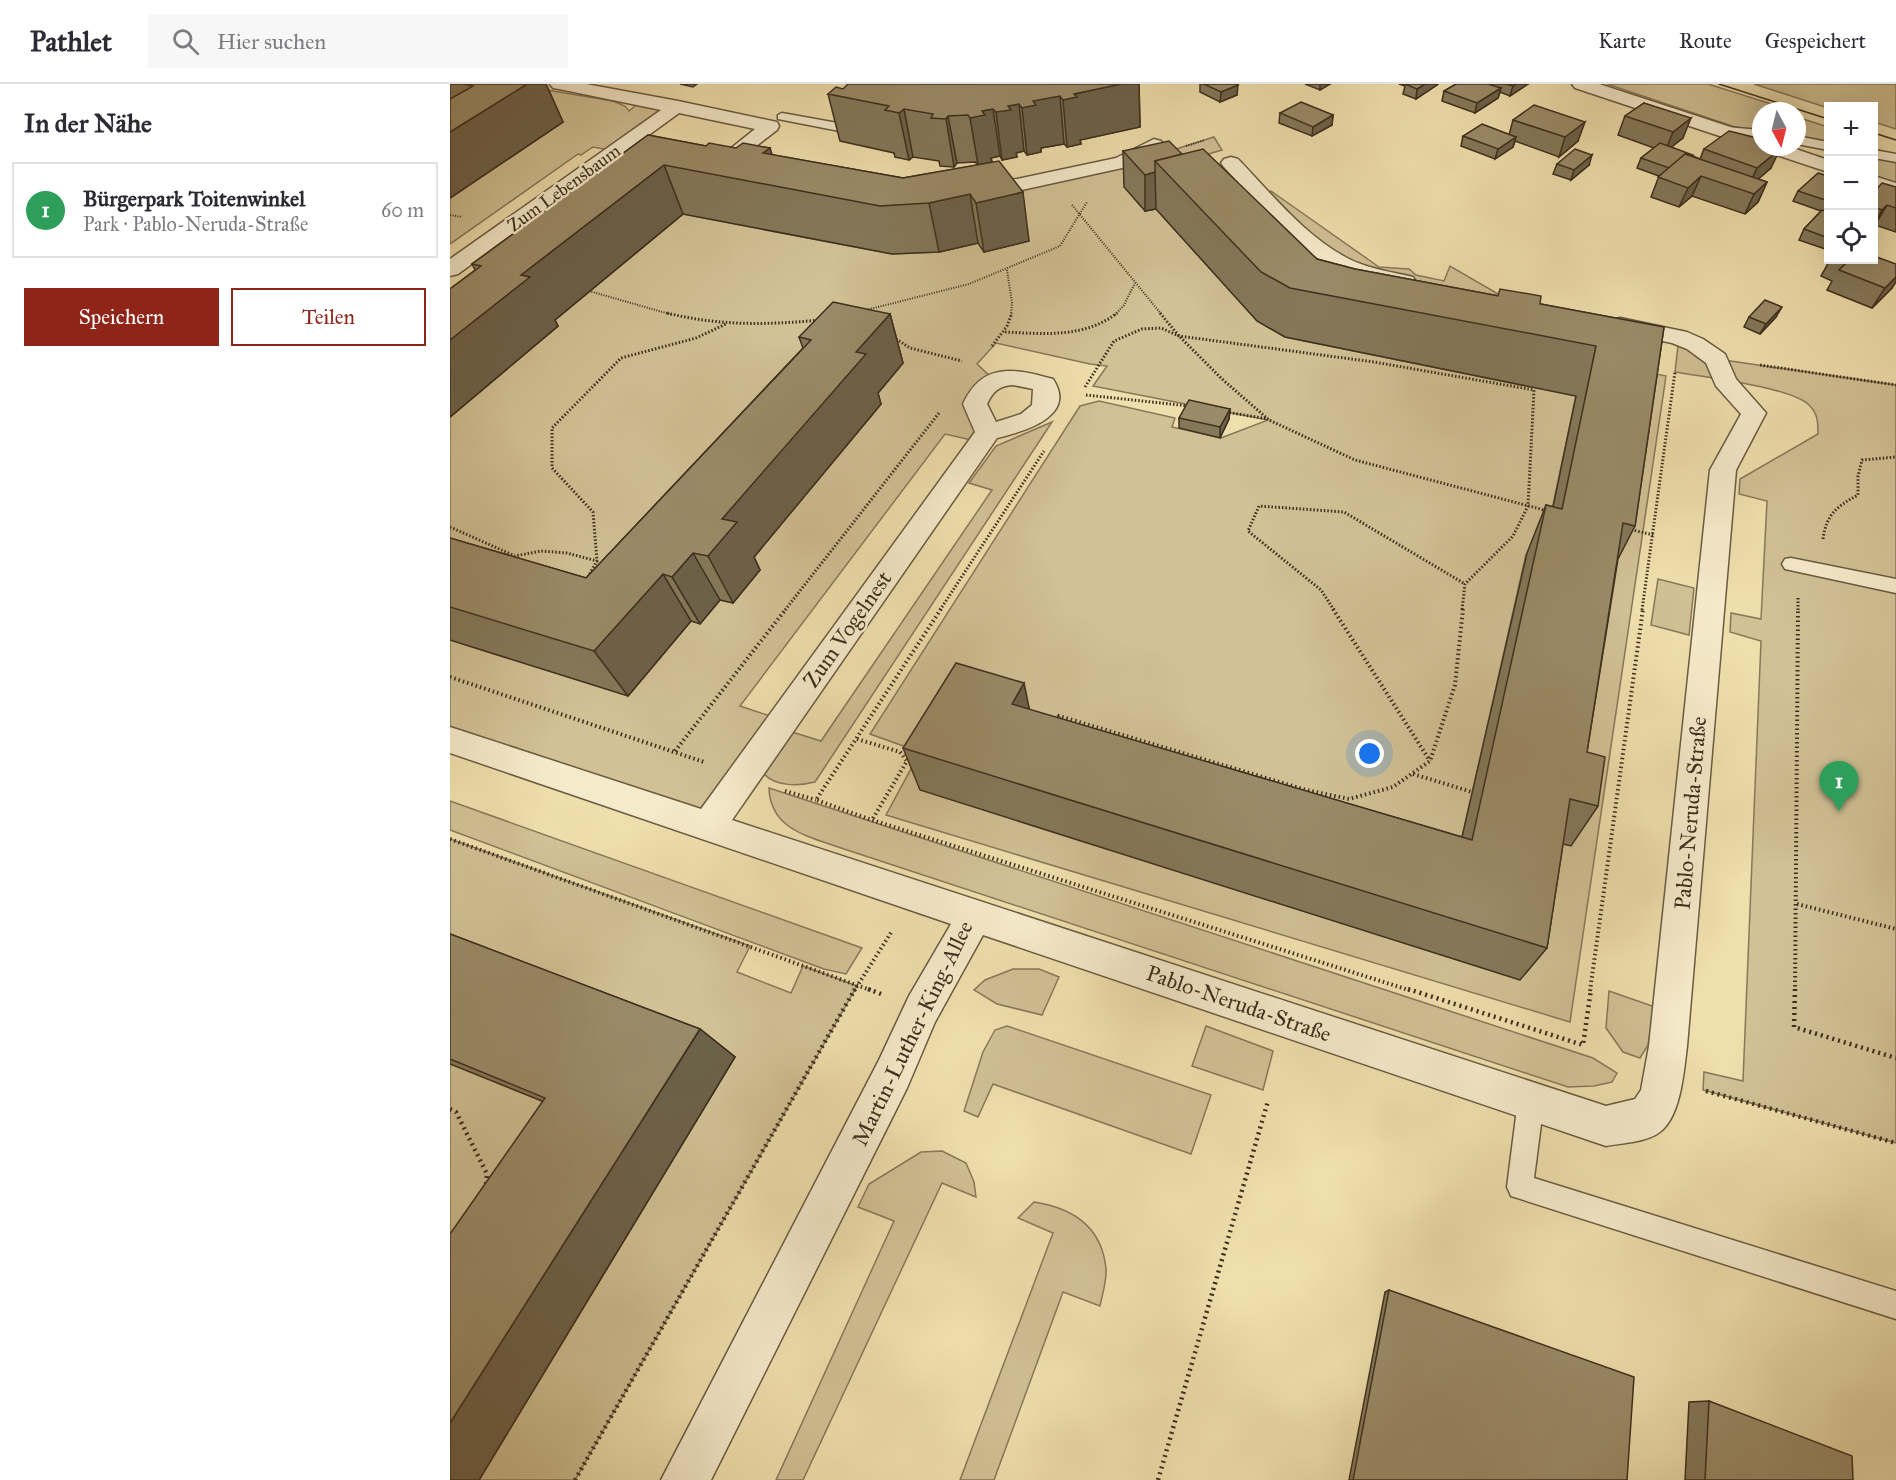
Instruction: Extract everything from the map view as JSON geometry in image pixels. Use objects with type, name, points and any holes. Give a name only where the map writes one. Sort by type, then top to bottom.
[{"type":"street","points":[[559,84],[770,126],[735,153],[781,162]]},
{"type":"street","points":[[1581,84],[1752,140]]},
{"type":"street","name":"Zum Lebensbaum","points":[[450,269],[678,106]]},
{"type":"street","points":[[952,187],[1017,185],[1122,162],[1154,145]]},
{"type":"street","points":[[1798,156],[1824,165]]},
{"type":"street","points":[[1231,163],[1311,243],[1342,264],[1376,276],[1421,285]]},
{"type":"street","points":[[1878,183],[1896,189]]},
{"type":"street","points":[[1598,321],[1679,337],[1695,344],[1717,359]]},
{"type":"street","name":"Pablo-Neruda-Straße","points":[[975,916],[1606,1126],[1647,1117],[1660,1096],[1664,1073],[1723,470],[1754,413],[1725,381],[1717,359]]},
{"type":"street","points":[[986,373],[1020,377],[1044,384],[1048,393],[1045,406],[1031,420],[988,432],[975,404],[986,373]]},
{"type":"street","name":"Zum Vogelnest","points":[[708,826],[988,432]]},
{"type":"street","name":"Martin-Luther-King-Allee","points":[[450,740],[975,916],[922,1009],[889,1082],[685,1480]]},
{"type":"lane","points":[[786,115],[863,128]]},
{"type":"lane","points":[[1725,131],[1752,133]]},
{"type":"lane","points":[[1806,142],[1824,145]]},
{"type":"lane","points":[[1878,155],[1896,158]]},
{"type":"lane","points":[[1791,564],[1896,586]]},
{"type":"lane","points":[[1531,1101],[1520,1187],[1896,1305]]},
{"type":"path","points":[[865,311],[969,284],[1060,246],[1092,195]]},
{"type":"path","points":[[1066,197],[1179,336],[1269,420]]},
{"type":"path","points":[[886,335],[910,348],[986,373],[1014,315],[1007,270]]},
{"type":"path","points":[[1005,332],[1059,334],[1089,328],[1116,315],[1135,283]]},
{"type":"path","points":[[589,291],[651,309],[726,324],[775,324],[831,320]]},
{"type":"path","points":[[597,581],[587,579],[597,561],[593,512],[552,468],[552,428],[621,358],[696,338],[726,324]]},
{"type":"path","points":[[1054,725],[1059,716],[1278,781],[1348,799],[1393,787],[1430,761],[1455,686],[1465,584],[1513,536],[1528,506],[1534,390],[1374,362],[1179,336],[1161,328],[1142,329],[1114,341],[1081,394],[1200,408]]},
{"type":"path","points":[[450,677],[675,750],[742,778],[1583,1045],[1679,337]]},
{"type":"path","points":[[1717,359],[1896,385]]},
{"type":"path","points":[[675,750],[940,411]]},
{"type":"path","points":[[1223,412],[1269,420],[1355,460],[1551,512]]},
{"type":"path","points":[[816,800],[1049,444]]},
{"type":"path","points":[[1820,570],[1824,526],[1833,508],[1858,495],[1858,476],[1862,460],[1896,457]]},
{"type":"path","points":[[1430,761],[1321,590],[1248,531],[1259,506],[1344,512],[1465,584]]},
{"type":"path","points":[[450,527],[514,556],[541,551],[567,553],[597,561]]},
{"type":"path","points":[[1627,528],[1654,534]]},
{"type":"path","points":[[1798,593],[1797,904],[1794,1027],[1896,1058]]},
{"type":"path","points":[[1106,741],[1111,732]]},
{"type":"path","points":[[856,739],[900,752],[907,761],[873,820]]},
{"type":"path","points":[[1203,770],[1206,760]]},
{"type":"path","points":[[1412,774],[1472,792]]},
{"type":"path","points":[[1275,791],[1278,781]]},
{"type":"path","points":[[450,839],[922,1009]]},
{"type":"path","points":[[575,1480],[857,986],[915,895]]},
{"type":"path","points":[[1797,904],[1896,929]]},
{"type":"path","points":[[1664,1073],[1703,1090],[1896,1143]]},
{"type":"path","points":[[1158,1480],[1268,1101]]},
{"type":"path","points":[[450,1109],[456,1112],[487,1174],[484,1197]]},
{"type":"shaded area","points":[[511,84],[613,101],[625,106],[629,111],[643,99],[662,107],[662,112],[615,151],[593,147],[581,155],[578,154],[450,244],[450,198],[563,122]]},
{"type":"shaded area","points":[[1607,84],[1708,84],[1765,102],[1752,102],[1752,130],[1735,127]]},
{"type":"shaded area","points":[[1754,84],[1896,84],[1896,129],[1878,123],[1878,102],[1824,102],[1824,107]]},
{"type":"shaded area","points":[[1806,120],[1824,126],[1824,141],[1806,138]]},
{"type":"shaded area","points":[[1214,137],[1222,150],[1185,161],[1206,187],[1261,203],[1309,253],[1331,269],[1356,280],[1614,330],[1607,369],[1524,353],[1525,346],[1486,338],[1483,346],[1348,319],[1311,308],[1202,198],[1191,200],[1169,177],[1125,187],[1145,211],[1156,209],[1257,321],[1285,337],[1576,396],[1542,557],[1526,554],[1453,878],[1021,747],[1033,727],[969,708],[920,789],[1520,980],[1545,839],[1571,845],[1578,798],[1561,793],[1599,571],[1610,573],[1641,377],[1636,375],[1638,370],[1666,376],[1570,1022],[886,815],[920,752],[870,734],[1080,406],[1099,401],[1175,418],[1172,427],[1221,438],[1268,420],[1093,386],[1107,366],[996,343],[977,364],[995,381],[981,393],[976,404],[976,410],[988,432],[980,442],[945,434],[740,706],[782,720],[708,826],[450,740],[450,640],[628,696],[691,621],[700,623],[720,600],[733,603],[760,570],[746,566],[880,404],[871,401],[902,364],[874,357],[888,340],[854,332],[839,348],[848,351],[817,386],[827,389],[619,624],[450,574],[450,417],[557,327],[549,324],[683,214],[892,254],[939,252],[978,243],[984,252],[1028,240],[1005,209],[913,227],[779,202],[785,196],[759,191],[753,196],[727,191],[723,194],[668,183],[503,313],[510,315],[450,363],[450,314],[661,152],[685,157],[696,149],[951,196],[966,194],[974,186],[1018,190],[1113,169]]},
{"type":"shaded area","points":[[1878,157],[1896,160],[1896,185],[1878,179]]},
{"type":"shaded area","points":[[1271,191],[1379,267],[1409,269],[1416,275],[1444,281],[1450,266],[1517,305],[1342,264],[1262,194]]},
{"type":"shaded area","points":[[1679,337],[1717,359],[1896,385],[1896,1143],[1703,1090],[1704,1072],[1743,1081],[1761,641],[1730,632],[1731,613],[1761,619],[1767,501],[1739,494],[1740,479],[1818,434],[1818,426],[1816,415],[1809,405],[1784,393],[1675,372]]},
{"type":"shaded area","points":[[1052,422],[815,782],[781,783],[764,774],[792,732],[821,741],[992,490],[969,483],[996,446]]},
{"type":"shaded area","points":[[1658,579],[1694,588],[1689,635],[1651,625]]},
{"type":"shaded area","points":[[769,788],[1593,1058],[1617,1073],[1612,1082],[1594,1086],[1568,1087],[826,843],[802,834],[783,821],[771,802]]},
{"type":"shaded area","points":[[450,801],[862,948],[846,974],[824,969],[450,830]]},
{"type":"shaded area","points":[[450,839],[750,946],[737,972],[791,993],[803,966],[857,986],[575,1480],[479,1480],[735,1057],[450,947]]},
{"type":"shaded area","points":[[1013,969],[1039,969],[1059,977],[1042,1015],[997,1004],[974,990],[985,980]]},
{"type":"shaded area","points":[[1609,991],[1655,1007],[1648,1045],[1640,1058],[1623,1052],[1606,1028]]},
{"type":"shaded area","points":[[1007,1026],[1211,1095],[1191,1154],[993,1084],[978,1117],[964,1111],[983,1052],[995,1030]]},
{"type":"shaded area","points":[[1206,1026],[1273,1051],[1263,1090],[1192,1066]]},
{"type":"shaded area","points":[[450,1063],[593,1122],[450,1338]]},
{"type":"shaded area","points":[[942,1151],[966,1163],[974,1182],[976,1197],[942,1183],[803,1480],[776,1480],[894,1221],[858,1207],[869,1184],[921,1152]]},
{"type":"shaded area","points":[[1034,1202],[1073,1214],[1092,1230],[1099,1241],[1106,1269],[1100,1306],[1063,1292],[994,1480],[960,1480],[1053,1233],[1018,1218]]},
{"type":"building","points":[[463,84],[527,84],[450,132],[450,99],[473,86]]},
{"type":"building","points":[[848,84],[1121,84],[1074,94],[1077,97],[1063,100],[1060,96],[1033,101],[1036,105],[1022,108],[1019,104],[1008,106],[1011,110],[996,112],[993,109],[982,111],[985,115],[970,118],[968,115],[948,116],[946,119],[931,118],[933,114],[904,109],[899,113],[885,110],[889,106],[828,94],[836,87],[843,89]]},
{"type":"building","points":[[1204,84],[1236,84],[1238,85],[1221,92]]},
{"type":"building","points":[[1405,84],[1425,84],[1417,89]]},
{"type":"building","points":[[1456,84],[1488,84],[1501,88],[1477,103],[1444,91]]},
{"type":"building","points":[[1301,102],[1333,115],[1313,127],[1280,113]]},
{"type":"building","points":[[1644,103],[1691,118],[1673,132],[1625,116]]},
{"type":"building","points":[[1534,105],[1585,122],[1565,137],[1513,120]]},
{"type":"building","points":[[1482,124],[1516,137],[1498,149],[1463,136]]},
{"type":"building","points":[[1729,131],[1752,137],[1752,156],[1772,156],[1757,168],[1704,149]]},
{"type":"building","points":[[648,135],[706,146],[709,143],[736,148],[743,143],[770,148],[763,153],[903,178],[999,161],[1023,192],[976,203],[970,194],[929,203],[880,206],[664,165],[521,275],[530,277],[450,340],[450,289],[481,266],[472,264]]},
{"type":"building","points":[[1169,141],[1182,154],[1155,161],[1155,172],[1145,175],[1123,151]]},
{"type":"building","points":[[1660,143],[1693,155],[1685,154],[1669,168],[1641,158]]},
{"type":"building","points":[[1203,149],[1317,259],[1355,269],[1498,296],[1500,289],[1541,296],[1540,304],[1664,327],[1635,526],[1623,523],[1587,752],[1605,757],[1598,806],[1570,799],[1547,948],[903,748],[956,663],[1024,683],[1012,704],[1472,840],[1546,505],[1562,509],[1596,346],[1290,288],[1261,272],[1155,161]]},
{"type":"building","points":[[1575,149],[1592,155],[1574,170],[1557,164]]},
{"type":"building","points":[[1685,154],[1767,182],[1754,194],[1701,176],[1688,188],[1658,177]]},
{"type":"building","points":[[1818,173],[1824,175],[1824,200],[1798,191]]},
{"type":"building","points":[[1882,183],[1896,187],[1896,208],[1887,205],[1882,210],[1878,208],[1878,188]]},
{"type":"building","points":[[1822,210],[1824,211],[1824,236],[1804,229]]},
{"type":"building","points":[[1878,257],[1896,264],[1896,277],[1885,288],[1839,270],[1845,264],[1878,264]]},
{"type":"building","points":[[1765,300],[1782,307],[1766,324],[1749,317]]},
{"type":"building","points":[[833,302],[890,314],[856,352],[866,354],[722,519],[737,522],[708,556],[693,553],[672,577],[663,574],[594,651],[450,607],[450,538],[586,578],[811,340],[799,337]]},
{"type":"building","points":[[1189,400],[1230,409],[1220,427],[1179,418]]},
{"type":"building","points":[[450,934],[700,1029],[450,1423],[450,1234],[545,1098],[450,1059]]},
{"type":"building","points":[[1389,1290],[1634,1377],[1627,1480],[1353,1480]]},
{"type":"building","points":[[1709,1401],[1852,1456],[1853,1480],[1705,1480]]},
{"type":"tram line","points":[[1719,84],[1824,118]]},
{"type":"tram line","points":[[1878,134],[1896,140]]},
{"type":"place","name":"Bürgerpark Toitenwinkel","points":[[1839,811]]}]
